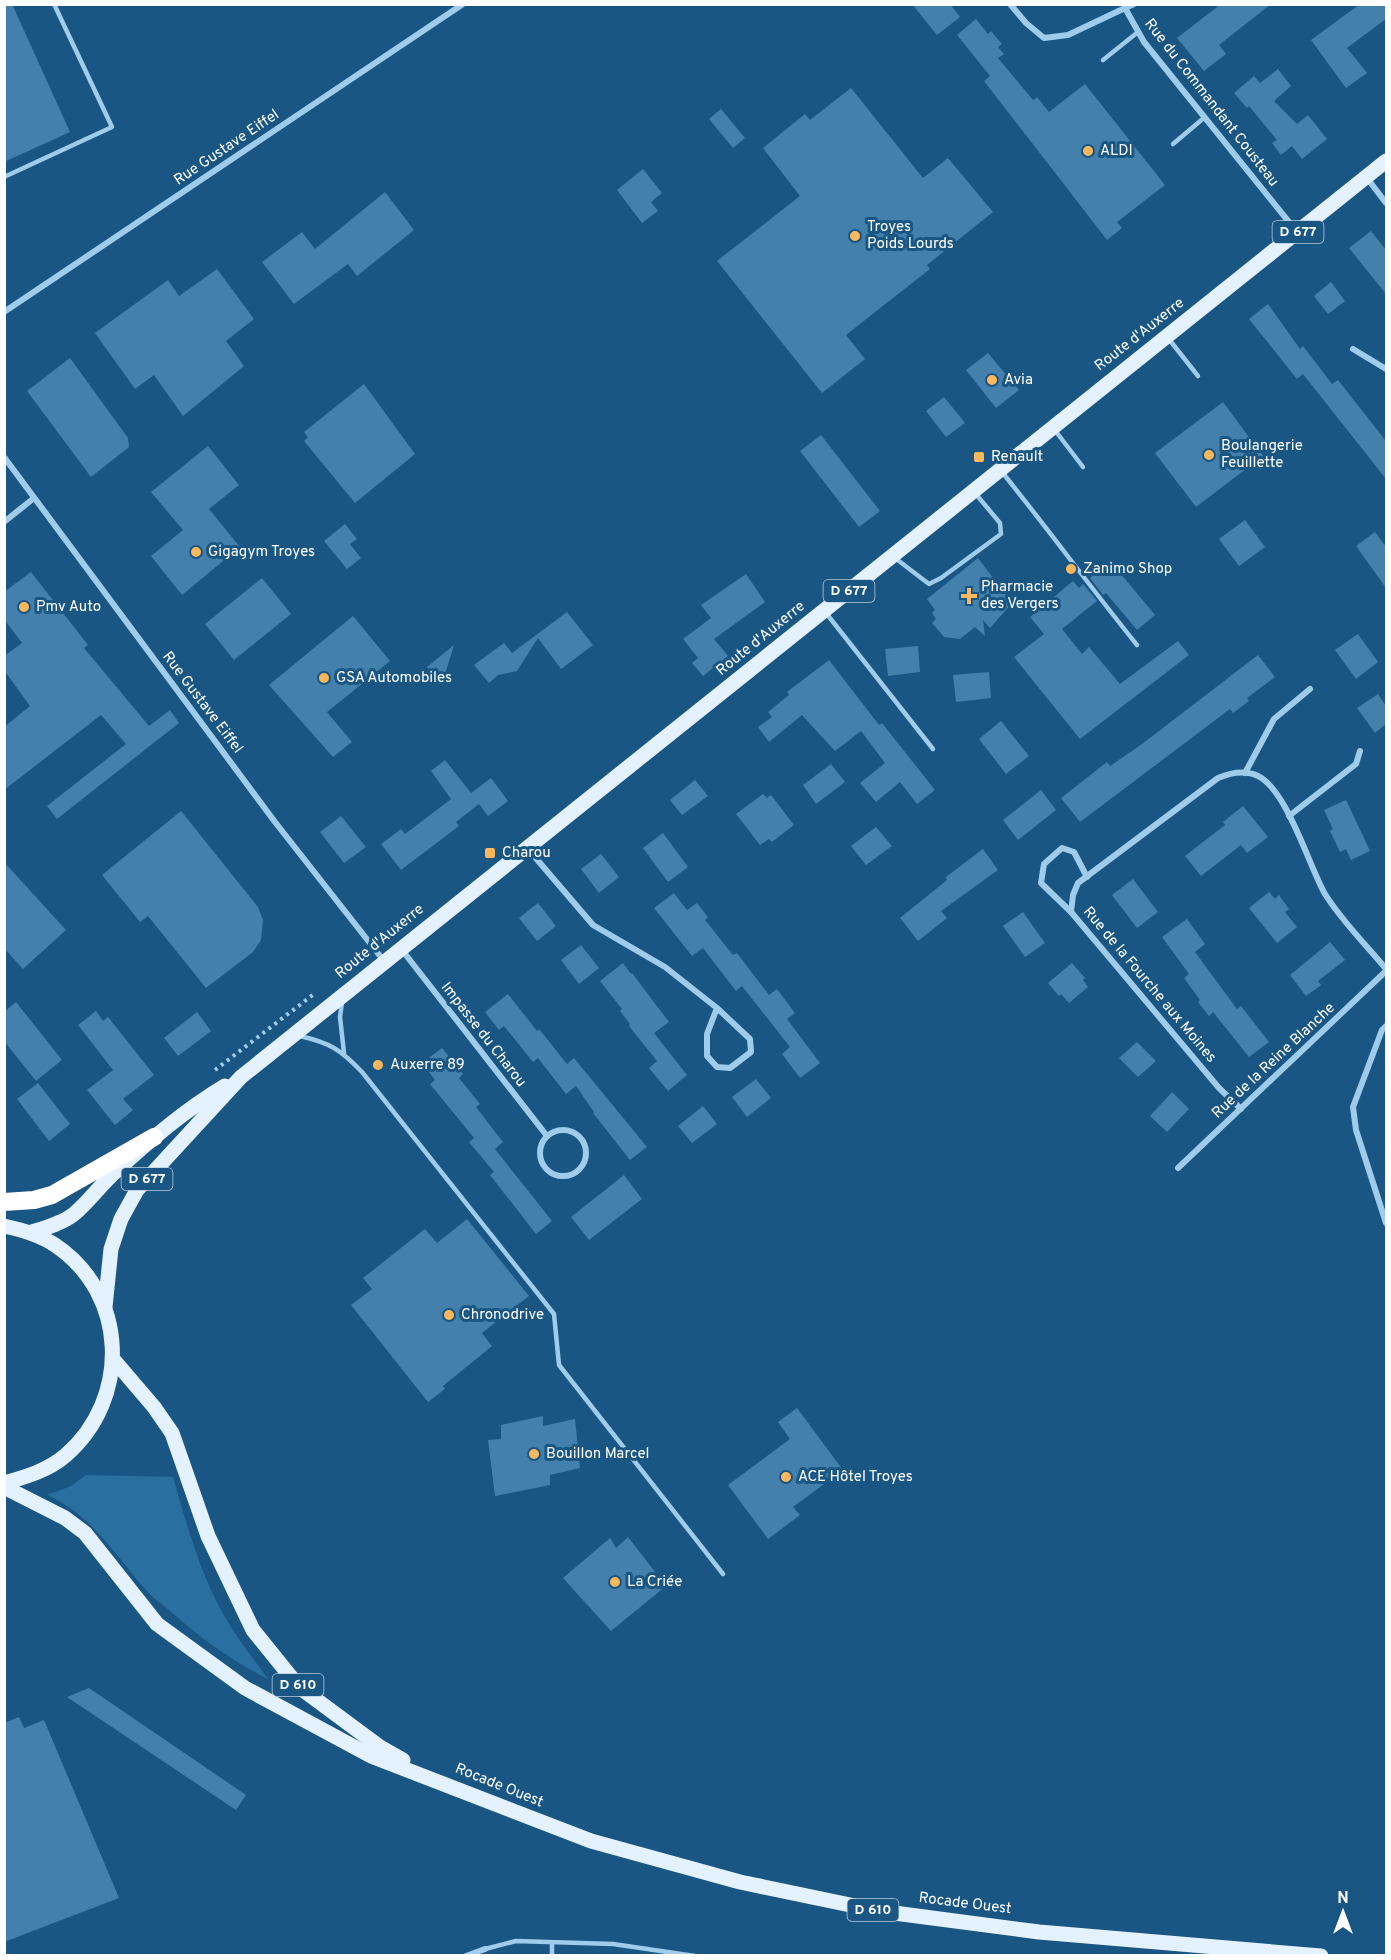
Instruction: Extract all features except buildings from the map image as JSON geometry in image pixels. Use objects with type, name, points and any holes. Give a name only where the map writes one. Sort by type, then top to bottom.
[{"type":"highway","points":[[4,1202],[34,1200],[52,1195],[154,1137]]},
{"type":"main road","name":"Route d'Auxerre","points":[[32,1232],[47,1228],[73,1215],[113,1173],[154,1137],[200,1101],[241,1077],[1386,161]]},
{"type":"main road","name":"Route d'Auxerre","points":[[105,1307],[111,1249],[121,1219],[137,1190],[241,1077]]},
{"type":"main road","points":[[4,1226],[32,1232],[56,1245],[93,1283],[105,1307],[112,1333],[113,1359],[107,1395],[91,1428],[66,1456],[34,1475],[4,1485]]},
{"type":"main road","name":"Rocade Ouest","points":[[113,1359],[154,1407],[172,1433],[208,1536],[253,1630],[275,1659],[299,1686],[339,1717],[380,1747],[442,1783]]},
{"type":"main road","name":"Rocade Ouest","points":[[4,1485],[49,1509],[85,1533],[157,1624],[245,1688],[371,1756],[591,1841],[673,1864],[817,1899],[879,1911],[1039,1932],[1321,1956]]},
{"type":"street","name":"Rue Gustave Eiffel","points":[[4,312],[463,4]]},
{"type":"street","points":[[1010,4],[1026,23],[1044,38],[1068,35],[1134,4]]},
{"type":"street","name":"Rue du Commandant Cousteau","points":[[1125,9],[1138,32],[1297,232]]},
{"type":"street","points":[[1366,177],[1386,203]]},
{"type":"street","points":[[1353,349],[1386,369]]},
{"type":"street","name":"Rue Gustave Eiffel","points":[[4,457],[275,822],[384,961]]},
{"type":"street","points":[[4,522],[34,498]]},
{"type":"street","points":[[1310,689],[1274,719],[1245,773],[1259,776],[1283,802],[1326,895],[1386,970]]},
{"type":"street","points":[[1289,816],[1356,764],[1360,751]]},
{"type":"street","name":"Rue de la Fourche aux Moines","points":[[1241,1109],[1219,1088],[1071,912],[1072,895],[1078,883],[1218,778],[1231,773],[1245,773]]},
{"type":"street","points":[[527,847],[593,925],[665,967],[717,1008],[750,1039],[751,1052],[730,1068],[717,1066],[707,1056],[707,1034],[717,1008]]},
{"type":"street","points":[[1071,912],[1041,883],[1044,864],[1062,848],[1074,852],[1087,877]]},
{"type":"street","name":"Impasse du Charou","points":[[401,948],[547,1136]]},
{"type":"street","name":"Rue de la Reine Blanche","points":[[1178,1168],[1386,970]]},
{"type":"street","points":[[1386,1026],[1382,1030],[1353,1107],[1356,1130],[1386,1223]]},
{"type":"street","points":[[561,1130],[575,1133],[585,1144],[586,1158],[579,1171],[566,1177],[551,1174],[542,1163],[540,1148],[547,1136],[561,1130]]},
{"type":"street","points":[[466,1956],[485,1949]]},
{"type":"lane","points":[[4,177],[112,127],[54,4]]},
{"type":"lane","points":[[1103,60],[1138,32]]},
{"type":"lane","points":[[1173,144],[1205,117]]},
{"type":"lane","points":[[1167,337],[1198,376]]},
{"type":"lane","points":[[1052,427],[1083,467]]},
{"type":"lane","points":[[999,470],[1069,555],[1084,580],[1137,645]]},
{"type":"lane","points":[[893,556],[929,584],[941,578],[1000,534],[1000,523],[974,491]]},
{"type":"lane","points":[[824,611],[933,749]]},
{"type":"lane","points":[[344,994],[340,1017],[344,1053]]},
{"type":"lane","points":[[294,1035],[330,1045],[344,1053],[362,1072],[554,1314],[559,1365],[723,1574]]},
{"type":"lane","points":[[485,1949],[516,1941],[613,1944],[695,1956]]},
{"type":"lane","points":[[552,1943],[552,1956]]},
{"type":"path","points":[[209,1075],[315,993]]},
{"type":"shaded area","points":[[86,1475],[173,1477],[197,1554],[212,1592],[235,1634],[268,1679],[229,1657],[181,1621],[149,1593],[89,1524],[63,1503],[47,1495],[71,1486]]},
{"type":"place","name":"ALDI","points":[[1088,151]]},
{"type":"place","name":"Troyes Poids Lourds","points":[[855,236]]},
{"type":"place","name":"Avia","points":[[992,380]]},
{"type":"place","name":"Boulangerie Feuillette","points":[[1209,455]]},
{"type":"place","name":"Renault","points":[[979,457]]},
{"type":"place","name":"Gigagym Troyes","points":[[196,552]]},
{"type":"place","name":"Zanimo Shop","points":[[1071,569]]},
{"type":"place","name":"Pharmacie des Vergers","points":[[969,596]]},
{"type":"place","name":"Pmv Auto","points":[[24,607]]},
{"type":"place","name":"GSA Automobiles","points":[[324,678]]},
{"type":"place","name":"Charou","points":[[490,853]]},
{"type":"place","name":"Auxerre 89","points":[[378,1065]]},
{"type":"place","name":"Chronodrive","points":[[449,1315]]},
{"type":"place","name":"Bouillon Marcel","points":[[534,1454]]},
{"type":"place","name":"ACE Hôtel Troyes","points":[[786,1477]]},
{"type":"place","name":"La Criée","points":[[615,1582]]}]
